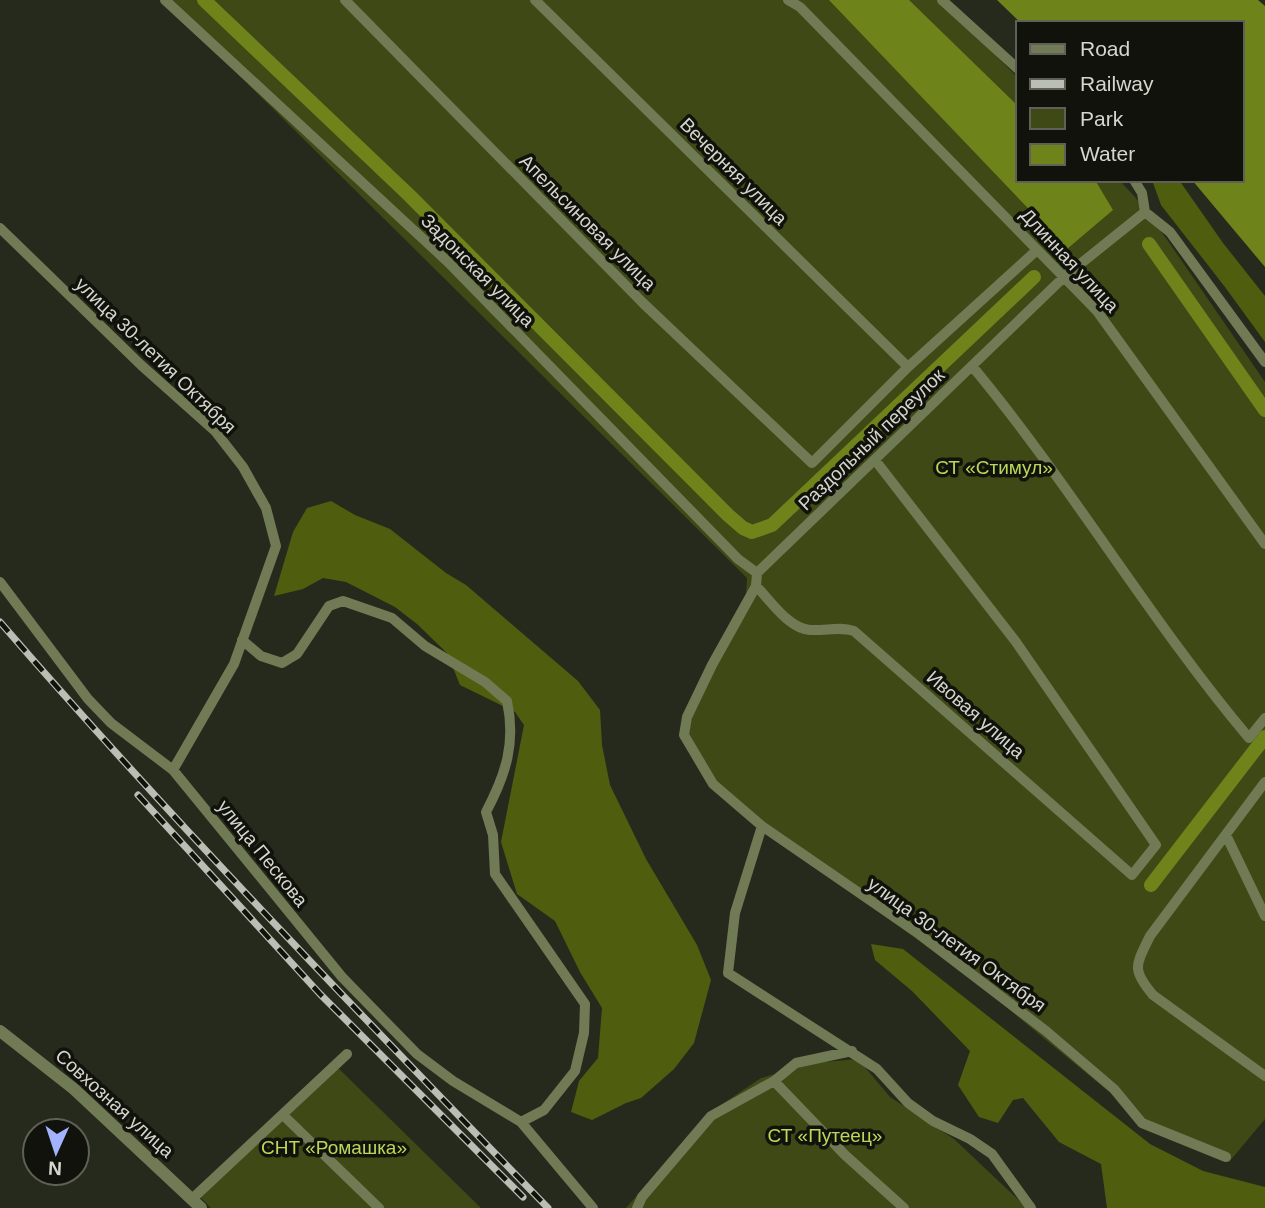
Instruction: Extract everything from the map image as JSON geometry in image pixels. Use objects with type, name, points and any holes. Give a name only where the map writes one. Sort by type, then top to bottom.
[{"type":"street","name":"Задонская улица","points":[[165,0],[448,262],[738,559],[757,573]]},
{"type":"street","name":"Апельсиновая улица","points":[[345,0],[643,303],[812,463],[908,367]]},
{"type":"street","name":"Вечерняя улица","points":[[535,0],[908,367]]},
{"type":"street","name":"Длинная улица","points":[[788,0],[809,17],[1097,311],[1265,544]]},
{"type":"street","points":[[942,0],[1016,67]]},
{"type":"street","points":[[1134,182],[1142,192],[1145,212],[1170,232],[1265,362]]},
{"type":"street","name":"Раздольный переулок","points":[[757,573],[1064,277],[1145,212]]},
{"type":"street","name":"улица 30-летия Октября","points":[[0,228],[141,365],[215,431],[243,467],[266,508],[276,546],[234,664],[173,770]]},
{"type":"street","points":[[908,367],[1037,250]]},
{"type":"street","points":[[972,366],[1009,411],[1170,637],[1248,738],[1265,718]]},
{"type":"street","name":"Ивовая улица","points":[[756,586],[797,627],[816,630],[843,628],[854,631],[1132,875],[1156,845],[1016,642],[875,460]]},
{"type":"street","points":[[756,586],[757,573]]},
{"type":"street","name":"улица Пескова","points":[[0,582],[88,699],[111,723],[173,770],[342,978],[417,1054],[453,1082],[521,1122],[593,1208]]},
{"type":"street","name":"улица 30-летия Октября","points":[[756,586],[712,665],[687,717],[684,735],[713,784],[762,826],[919,934],[1046,1031],[1114,1089],[1142,1123],[1226,1157]]},
{"type":"street","points":[[242,640],[261,656],[282,663],[297,654],[329,606],[343,601],[392,618],[425,646],[485,682],[507,701],[512,735],[507,763],[486,812],[493,835],[495,874],[585,1004],[584,1033],[575,1071],[544,1110],[521,1122]]},
{"type":"street","points":[[1265,782],[1150,936],[1137,964],[1141,981],[1153,995],[1265,1076]]},
{"type":"street","points":[[762,826],[735,913],[728,973],[877,1069],[908,1103],[933,1121],[970,1139],[992,1154],[1031,1208]]},
{"type":"street","points":[[1226,835],[1265,916]]},
{"type":"street","name":"Совхозная улица","points":[[0,1031],[74,1089],[197,1203]]},
{"type":"street","points":[[637,1208],[642,1198],[711,1116],[774,1081],[796,1063],[852,1052]]},
{"type":"street","points":[[197,1203],[347,1054]]},
{"type":"street","points":[[774,1081],[845,1155],[904,1208]]},
{"type":"street","points":[[283,1115],[379,1208]]},
{"type":"green space","name":"СТ «Стимул»","points":[[163,0],[941,0],[1016,76],[1016,182],[1121,182],[1135,197],[1265,382],[1265,1119],[1229,1162],[1147,1123],[972,979],[751,820],[696,759],[685,729],[746,595],[747,578]]},
{"type":"green space","name":"СТ «Путеец»","points":[[858,1059],[890,1097],[954,1139],[1027,1208],[626,1208],[709,1113],[761,1078],[813,1063]]},
{"type":"green space","name":"СНТ «Ромашка»","points":[[333,1063],[481,1208],[211,1208],[198,1195]]},
{"type":"shaded area","points":[[1153,182],[1180,182],[1223,243],[1265,296],[1265,342],[1225,287],[1161,205]]},
{"type":"shaded area","points":[[331,501],[355,515],[390,529],[446,573],[466,585],[578,681],[600,710],[602,745],[610,785],[646,859],[697,945],[711,980],[694,1043],[674,1069],[641,1098],[592,1120],[571,1112],[579,1081],[598,1058],[602,1008],[580,972],[555,921],[517,894],[501,842],[524,725],[515,712],[460,685],[447,653],[417,624],[395,607],[346,582],[323,578],[303,589],[274,596],[293,532],[307,508]]},
{"type":"shaded area","points":[[871,944],[903,949],[1150,1144],[1203,1171],[1265,1187],[1265,1208],[1107,1208],[1101,1164],[1059,1142],[1023,1098],[1013,1100],[998,1123],[979,1117],[958,1085],[970,1051],[912,991],[875,960]]},
{"type":"water","points":[[829,0],[909,0],[1016,104],[1016,182],[1096,182],[1113,210],[1067,249]]},
{"type":"water","points":[[997,0],[1258,0],[1265,6],[1265,267],[1194,182],[1244,182],[1244,21],[1019,21]]},
{"type":"waterway","points":[[204,0],[410,196],[728,515],[752,532],[772,525],[1034,277]]},
{"type":"waterway","points":[[1149,244],[1265,410]]},
{"type":"waterway","points":[[1151,885],[1265,737]]},
{"type":"railway","points":[[0,622],[201,846],[548,1208]]},
{"type":"railway","points":[[138,795],[320,994],[523,1197]]}]
